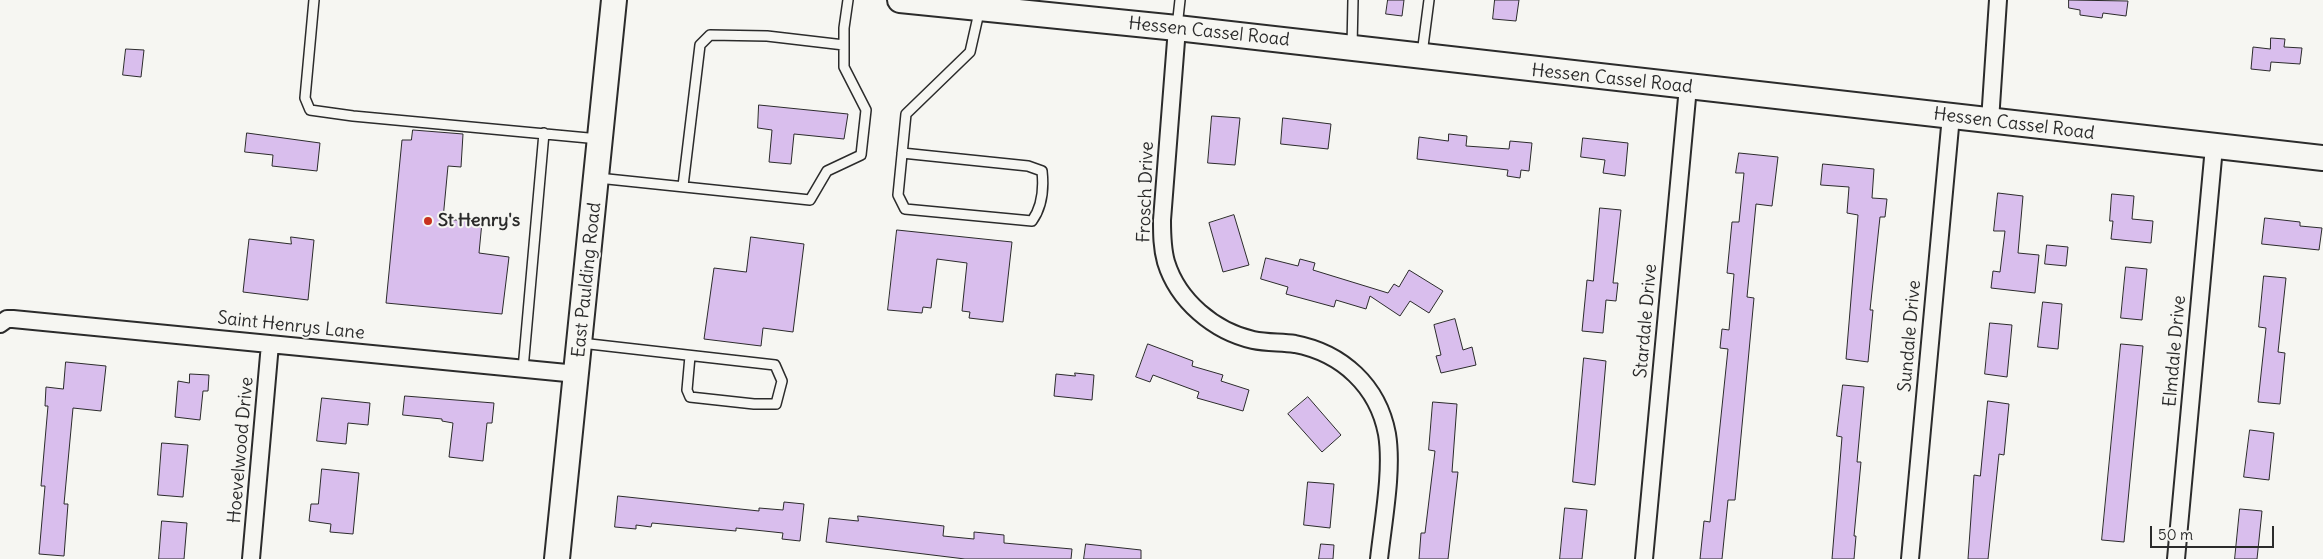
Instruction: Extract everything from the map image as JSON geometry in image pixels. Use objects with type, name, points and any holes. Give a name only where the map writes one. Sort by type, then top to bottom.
[{"type":"main road","name":"East Paulding Road","points":[[557,559],[614,0]]},
{"type":"main road","name":"Hessen Cassel Road","points":[[900,0],[1177,28],[2323,158]]},
{"type":"street","points":[[1990,121],[1998,0]]},
{"type":"street","name":"Frosch Drive","points":[[1177,28],[1162,220],[1163,243],[1170,273],[1185,298],[1198,311],[1226,330],[1254,340],[1294,344],[1323,353],[1353,371],[1364,382],[1381,414],[1389,451],[1379,559]]},
{"type":"street","name":"Stardale Drive","points":[[1644,559],[1688,87]]},
{"type":"street","name":"Sundale Drive","points":[[1910,559],[1951,116]]},
{"type":"street","name":"Elmdale Drive","points":[[2176,559],[2214,147]]},
{"type":"street","name":"Saint Henrys Lane","points":[[1,323],[13,318],[577,374]]},
{"type":"street","name":"Hoevelwood Drive","points":[[251,559],[270,344]]},
{"type":"lane","points":[[314,0],[306,98],[310,110],[354,116],[600,139]]},
{"type":"lane","points":[[597,178],[810,200],[827,171],[861,155],[866,110],[844,68],[848,0]]},
{"type":"lane","points":[[1177,28],[1180,0]]},
{"type":"lane","points":[[1352,48],[1353,0]]},
{"type":"lane","points":[[1422,57],[1429,0]]},
{"type":"lane","points":[[902,153],[1028,166],[1042,171],[1043,181],[1040,210],[1032,221],[905,209],[898,195],[902,153],[906,114],[970,52],[980,8]]},
{"type":"lane","points":[[683,186],[700,45],[710,35],[767,36],[844,45]]},
{"type":"lane","points":[[523,369],[544,133]]},
{"type":"lane","points":[[580,342],[775,365],[782,381],[776,404],[754,404],[690,397],[687,390],[690,356]]},
{"type":"building","points":[[1388,0],[1404,0],[1402,16],[1386,14]]},
{"type":"building","points":[[1495,0],[1519,0],[1516,21],[1493,19]]},
{"type":"building","points":[[2069,0],[2128,1],[2126,16],[2103,13],[2102,18],[2080,15],[2080,10],[2069,8]]},
{"type":"building","points":[[2271,38],[2285,39],[2284,47],[2302,48],[2300,64],[2271,62],[2270,71],[2251,69],[2253,47],[2270,49]]},
{"type":"building","points":[[126,49],[144,50],[141,77],[123,75]]},
{"type":"building","points":[[759,105],[848,114],[844,139],[794,134],[791,164],[769,162],[772,130],[758,128]]},
{"type":"building","points":[[1212,116],[1240,118],[1235,165],[1208,163]]},
{"type":"building","points":[[1283,118],[1331,124],[1328,149],[1281,144]]},
{"type":"building","name":"St Henry's","points":[[413,130],[463,134],[461,167],[448,166],[443,219],[482,222],[479,253],[509,257],[502,314],[386,303],[402,140],[411,140]]},
{"type":"building","points":[[247,133],[320,143],[317,171],[272,166],[273,155],[245,152]]},
{"type":"building","points":[[1449,134],[1467,136],[1466,146],[1509,149],[1510,141],[1532,143],[1529,171],[1521,170],[1520,178],[1507,176],[1508,170],[1417,159],[1419,137],[1448,141]]},
{"type":"building","points":[[1583,138],[1628,143],[1625,176],[1603,173],[1605,160],[1581,157]]},
{"type":"building","points":[[1739,153],[1778,157],[1772,206],[1756,204],[1747,297],[1754,298],[1735,500],[1728,500],[1722,559],[1700,559],[1704,521],[1710,522],[1728,349],[1720,348],[1722,329],[1729,330],[1734,274],[1727,273],[1732,222],[1739,222],[1744,173],[1736,173]]},
{"type":"building","points":[[1823,164],[1874,169],[1872,198],[1887,199],[1885,217],[1880,217],[1870,310],[1873,310],[1868,362],[1846,359],[1858,215],[1847,213],[1849,187],[1821,185]]},
{"type":"building","points":[[1998,193],[2023,196],[2018,253],[2039,255],[2035,293],[1991,288],[1993,271],[2000,272],[2005,231],[1994,231]]},
{"type":"building","points":[[2112,194],[2134,196],[2132,219],[2153,221],[2151,243],[2111,239],[2113,221],[2110,221]]},
{"type":"building","points":[[1600,208],[1621,210],[1613,283],[1618,283],[1616,301],[1606,300],[1603,333],[1582,331],[1587,280],[1593,281]]},
{"type":"building","points":[[1234,215],[1249,265],[1223,272],[1209,223]]},
{"type":"building","points":[[2265,218],[2300,222],[2300,226],[2322,228],[2319,250],[2262,244]]},
{"type":"building","points":[[897,230],[1012,242],[1003,322],[969,318],[970,312],[962,311],[967,263],[937,259],[931,308],[923,307],[922,313],[888,310]]},
{"type":"building","points":[[291,237],[314,240],[308,300],[243,292],[249,239],[291,244]]},
{"type":"building","points":[[751,237],[804,244],[793,332],[763,328],[761,346],[704,339],[714,268],[746,272]]},
{"type":"building","points":[[2047,245],[2068,247],[2066,266],[2045,264]]},
{"type":"building","points":[[1266,258],[1298,266],[1300,259],[1315,263],[1313,270],[1388,293],[1394,284],[1399,287],[1409,270],[1443,291],[1429,313],[1410,301],[1400,316],[1370,296],[1366,309],[1336,300],[1334,307],[1286,294],[1288,287],[1261,279]]},
{"type":"building","points":[[2126,267],[2147,269],[2142,320],[2121,318]]},
{"type":"building","points":[[2264,276],[2286,278],[2278,352],[2285,353],[2280,404],[2258,402],[2266,328],[2259,327]]},
{"type":"building","points":[[2043,302],[2062,304],[2058,349],[2038,347]]},
{"type":"building","points":[[1455,319],[1463,350],[1472,347],[1476,365],[1441,373],[1436,356],[1441,355],[1434,325]]},
{"type":"building","points":[[1990,323],[2012,325],[2007,377],[1985,374]]},
{"type":"building","points":[[1148,344],[1193,361],[1192,366],[1223,375],[1221,381],[1249,390],[1243,411],[1197,398],[1199,392],[1153,375],[1150,382],[1136,377]]},
{"type":"building","points":[[2121,344],[2143,346],[2124,542],[2102,540]]},
{"type":"building","points":[[1584,358],[1606,361],[1595,485],[1573,482]]},
{"type":"building","points":[[66,362],[106,366],[101,411],[73,408],[64,504],[68,504],[64,556],[39,554],[45,486],[41,486],[48,406],[45,406],[46,387],[63,389]]},
{"type":"building","points":[[1075,373],[1094,375],[1092,400],[1054,396],[1056,374],[1075,376]]},
{"type":"building","points":[[190,374],[209,375],[208,391],[203,391],[200,420],[175,417],[178,381],[189,383]]},
{"type":"building","points":[[1843,385],[1864,387],[1857,462],[1861,462],[1854,536],[1856,536],[1854,559],[1832,559],[1842,437],[1837,436]]},
{"type":"building","points":[[405,396],[494,403],[492,423],[487,423],[483,461],[449,457],[453,423],[442,421],[442,419],[403,415]]},
{"type":"building","points":[[1308,397],[1341,435],[1322,452],[1288,414]]},
{"type":"building","points":[[322,398],[370,403],[368,425],[348,423],[346,444],[317,441]]},
{"type":"building","points":[[1988,401],[2009,404],[2004,455],[1999,454],[1988,559],[1968,559],[1974,475],[1980,476]]},
{"type":"building","points":[[1433,402],[1457,404],[1452,472],[1458,472],[1448,559],[1419,559],[1421,533],[1425,533],[1435,451],[1429,450]]},
{"type":"building","points":[[2250,430],[2274,433],[2269,480],[2244,477]]},
{"type":"building","points":[[162,443],[188,445],[183,497],[158,495]]},
{"type":"building","points":[[322,469],[359,473],[353,534],[330,532],[331,524],[309,521],[311,504],[318,504]]},
{"type":"building","points":[[1308,482],[1334,484],[1330,528],[1304,525]]},
{"type":"building","points":[[618,496],[759,511],[759,508],[783,510],[784,502],[804,504],[800,541],[782,539],[783,533],[736,528],[736,531],[652,523],[651,527],[636,525],[636,529],[615,527]]},
{"type":"building","points":[[1565,508],[1587,510],[1582,559],[1560,559]]},
{"type":"building","points":[[2240,509],[2262,511],[2257,559],[2235,559]]},
{"type":"building","points":[[858,516],[944,526],[943,536],[974,539],[974,532],[1004,535],[1004,543],[1072,549],[1071,559],[965,559],[826,542],[829,518],[858,521]]},
{"type":"building","points":[[162,521],[187,523],[184,559],[159,559]]},
{"type":"building","points":[[1086,544],[1141,550],[1141,559],[1084,559]]},
{"type":"building","points":[[1321,544],[1334,545],[1333,559],[1319,559]]},
{"type":"place","name":"St Henry's","points":[[428,221]]}]
